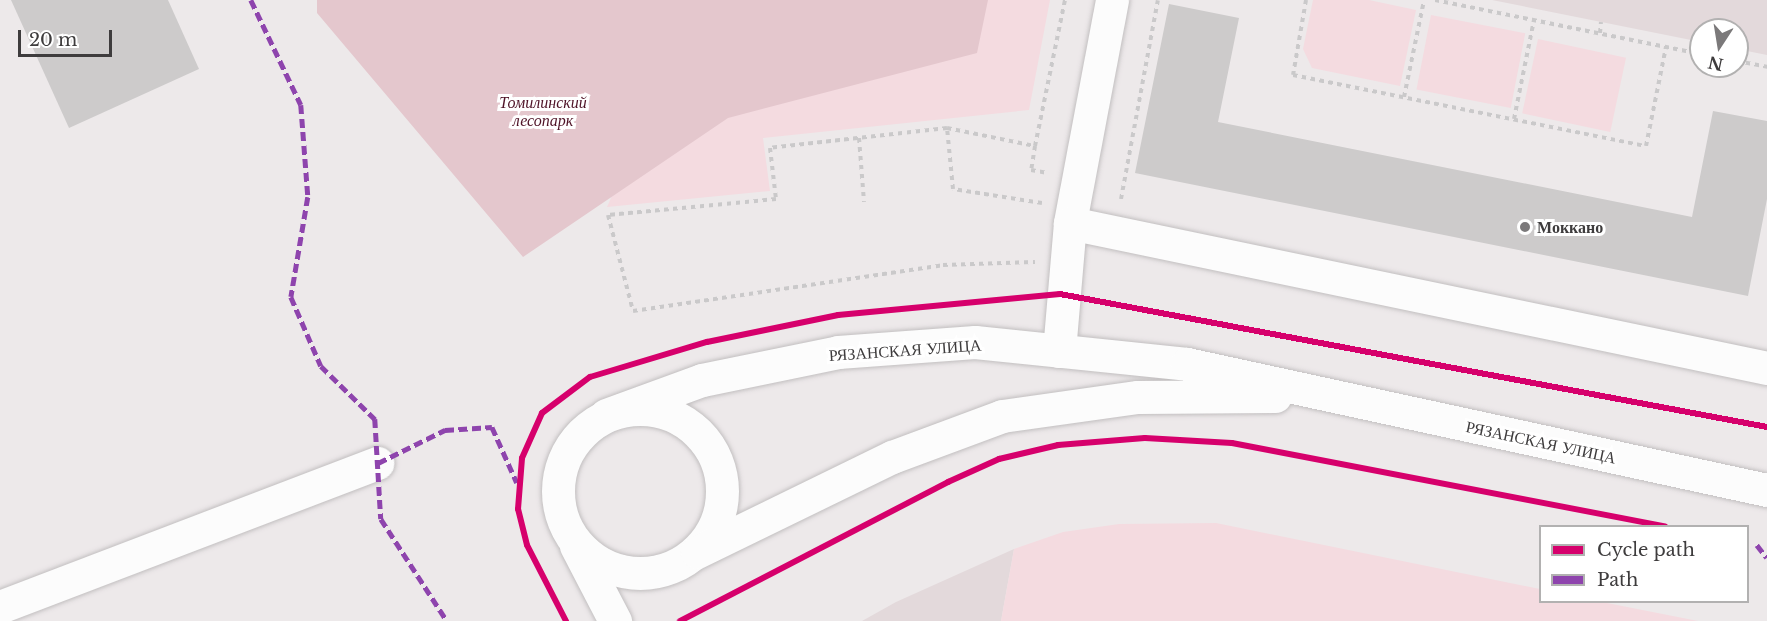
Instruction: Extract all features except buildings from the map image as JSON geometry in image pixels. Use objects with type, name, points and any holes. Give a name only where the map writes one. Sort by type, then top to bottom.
[{"type":"street","points":[[1059,351],[1063,261],[1112,0]]},
{"type":"street","points":[[1070,223],[1767,368]]},
{"type":"street","name":"РЯЗАНСКАЯ УЛИЦА","points":[[606,416],[702,380],[838,352],[975,342],[1187,364],[1316,395],[1767,490]]},
{"type":"street","name":"РЯЗАНСКАЯ УЛИЦА","points":[[697,552],[892,457],[1002,416],[1138,397],[1316,395]]},
{"type":"street","points":[[571,537],[590,558],[626,572],[673,567],[697,552],[722,506],[722,481],[703,438],[663,412],[634,408],[606,416],[582,431],[566,454],[557,482],[559,510],[571,537],[615,621]]},
{"type":"street","points":[[0,607],[378,463]]},
{"type":"path","points":[[1063,261],[943,265],[633,311],[608,215],[776,199],[770,148],[947,128],[1035,146],[1065,0]]},
{"type":"path","points":[[1121,199],[1158,0]]},
{"type":"path","points":[[1306,0],[1293,75],[1646,146],[1666,47]]},
{"type":"path","points":[[1404,98],[1424,0]]},
{"type":"path","points":[[1435,0],[1689,52]]},
{"type":"path","points":[[1514,119],[1534,20]]},
{"type":"path","points":[[1600,33],[1601,22]]},
{"type":"path","points":[[1749,64],[1767,68]]},
{"type":"path","points":[[947,128],[953,189]]},
{"type":"path","points":[[859,138],[864,202]]},
{"type":"shaded area","points":[[698,0],[1050,0],[1029,110],[763,138],[770,191],[607,207]]},
{"type":"shaded area","points":[[1313,0],[1369,0],[1416,10],[1400,86],[1312,68],[1303,49]]},
{"type":"shaded area","points":[[1492,0],[1767,0],[1767,55],[1749,51],[1749,18],[1689,18],[1689,40]]},
{"type":"shaded area","points":[[1431,15],[1525,33],[1511,108],[1416,90]]},
{"type":"shaded area","points":[[1538,39],[1626,58],[1610,132],[1522,113]]},
{"type":"shaded area","points":[[1216,523],[1539,589],[1539,603],[1607,603],[1698,621],[1001,621],[1014,549],[1063,532],[1119,524]]},
{"type":"shaded area","points":[[1014,549],[1001,621],[862,621],[896,602]]},
{"type":"green space","name":"Томилинский лесопарк","points":[[317,0],[988,0],[977,53],[728,118],[523,257],[317,13]]},
{"type":"marked path","points":[[251,0],[301,105],[308,197],[291,297],[321,366],[375,419],[381,519],[447,621]]},
{"type":"marked path","points":[[378,463],[445,430],[492,427],[517,483]]},
{"type":"marked path","points":[[1757,545],[1767,558]]},
{"type":"cycle path","points":[[566,621],[527,545],[518,509],[522,458],[542,413],[590,377],[707,342],[838,315],[1060,294],[1767,427]]},
{"type":"cycle path","points":[[680,621],[948,482],[999,459],[1058,445],[1145,438],[1232,443],[1660,525]]},
{"type":"place","name":"Моккано","points":[[1525,227]]}]
